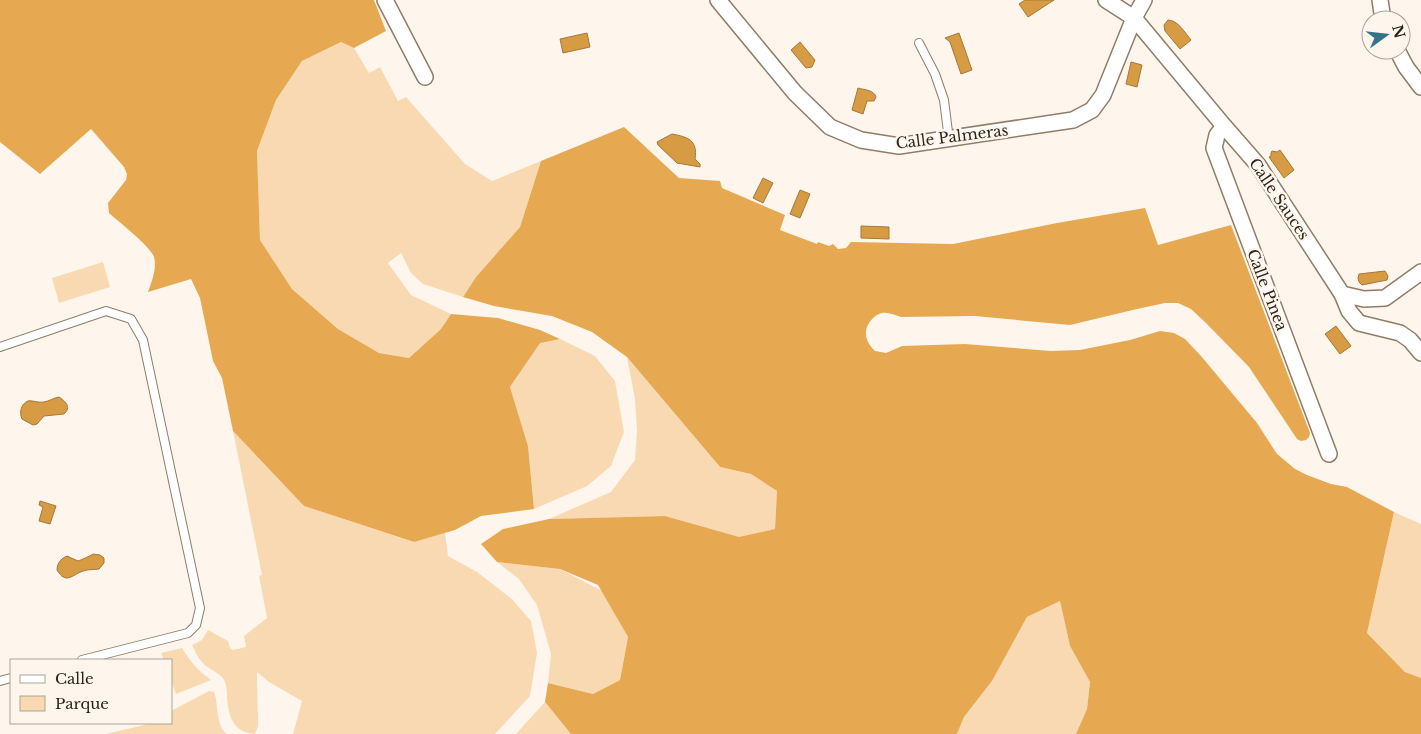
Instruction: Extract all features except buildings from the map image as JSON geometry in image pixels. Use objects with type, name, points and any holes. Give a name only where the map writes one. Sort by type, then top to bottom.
[{"type":"street","points":[[385,0],[425,77]]},
{"type":"street","name":"Calle Palmeras","points":[[718,0],[795,93],[830,127],[860,140],[899,146],[1073,120],[1092,110],[1103,95],[1134,18],[1144,0]]},
{"type":"street","name":"Calle Sauces","points":[[1106,0],[1134,18],[1258,165],[1342,294],[1348,311],[1359,323],[1400,334],[1410,340],[1421,353]]},
{"type":"street","points":[[1402,60],[1421,87]]},
{"type":"street","name":"Calle Pinea","points":[[1224,126],[1217,135],[1214,148],[1329,454]]},
{"type":"street","points":[[1342,294],[1364,300],[1385,298],[1421,272]]},
{"type":"lane","points":[[919,43],[935,74],[944,100],[949,140]]},
{"type":"lane","points":[[0,347],[106,311],[132,319],[143,340],[200,608],[196,625],[188,633],[86,659]]},
{"type":"green space","points":[[341,42],[354,48],[369,73],[380,67],[398,101],[406,97],[465,164],[492,181],[541,161],[520,227],[476,277],[463,297],[423,284],[411,273],[401,253],[388,263],[411,295],[451,314],[441,329],[409,358],[379,353],[338,329],[292,289],[260,240],[257,151],[276,100],[302,61]]},
{"type":"green space","points":[[103,262],[110,287],[59,303],[52,278]]},
{"type":"green space","points":[[560,339],[595,356],[615,381],[624,432],[611,466],[587,486],[534,509],[528,446],[510,387],[540,342]]},
{"type":"green space","points":[[627,357],[720,467],[751,474],[777,491],[775,530],[739,538],[665,516],[549,519],[611,492],[635,460],[637,431],[635,399]]},
{"type":"green space","points":[[233,431],[304,506],[413,542],[445,533],[448,556],[477,572],[512,599],[531,621],[537,653],[530,696],[495,734],[293,734],[302,701],[269,682],[257,672],[258,726],[255,734],[242,730],[233,723],[229,712],[225,682],[221,676],[202,662],[192,645],[202,640],[208,630],[228,641],[230,648],[233,650],[246,647],[244,636],[267,618],[259,576],[262,575]]},
{"type":"green space","points":[[1394,512],[1421,524],[1421,678],[1405,672],[1367,633]]},
{"type":"green space","points":[[497,562],[560,569],[602,591],[628,637],[620,680],[593,694],[548,683],[551,654],[537,605],[519,579]]},
{"type":"green space","points":[[1060,601],[1070,646],[1090,682],[1087,709],[1076,734],[957,734],[964,717],[992,681],[1027,617]]},
{"type":"green space","points":[[182,648],[195,666],[211,680],[176,694],[172,684],[172,659],[164,659],[161,653]]},
{"type":"green space","points":[[209,691],[214,692],[219,720],[227,734],[106,734],[149,724],[172,724],[172,710]]},
{"type":"green space","points":[[545,702],[571,734],[516,734]]},
{"type":"shaded area","points":[[0,0],[374,0],[386,31],[354,48],[341,42],[302,61],[276,100],[257,151],[260,240],[292,289],[338,329],[379,353],[409,358],[441,329],[451,314],[498,318],[540,330],[560,339],[540,343],[510,387],[528,446],[534,509],[481,516],[455,530],[414,542],[304,506],[233,431],[222,378],[213,361],[200,298],[191,279],[148,292],[154,270],[154,257],[141,241],[109,213],[108,203],[126,180],[127,174],[124,167],[91,129],[40,174],[0,142]]},
{"type":"shaded area","points":[[1025,0],[1054,0],[1028,17],[1019,4]]},
{"type":"shaded area","points":[[1168,20],[1178,24],[1191,40],[1180,49],[1165,31],[1164,25]]},
{"type":"shaded area","points":[[587,33],[590,47],[563,53],[560,39]]},
{"type":"shaded area","points":[[959,33],[972,70],[961,74],[950,42],[945,38]]},
{"type":"shaded area","points":[[800,42],[815,60],[812,67],[806,68],[791,50]]},
{"type":"shaded area","points":[[1131,62],[1142,65],[1137,87],[1126,84]]},
{"type":"shaded area","points":[[858,88],[871,92],[876,97],[874,101],[867,101],[863,114],[852,110]]},
{"type":"shaded area","points":[[624,127],[679,178],[720,181],[722,188],[785,215],[780,230],[817,244],[818,242],[829,246],[833,244],[838,249],[846,248],[851,242],[953,244],[1145,208],[1158,245],[1231,225],[1310,433],[1306,440],[1301,441],[1297,439],[1249,367],[1191,309],[1178,303],[1165,303],[1070,325],[975,316],[901,317],[882,313],[873,318],[868,324],[866,331],[867,339],[875,351],[886,353],[902,346],[965,344],[1051,351],[1080,350],[1130,340],[1160,331],[1174,333],[1185,339],[1257,423],[1277,454],[1295,469],[1331,484],[1347,487],[1394,512],[1367,633],[1405,672],[1421,678],[1421,734],[1076,734],[1087,709],[1090,682],[1070,646],[1060,601],[1027,617],[992,681],[964,717],[957,734],[571,734],[545,702],[548,683],[593,694],[620,680],[628,637],[598,585],[560,569],[497,562],[481,544],[503,529],[549,519],[665,516],[739,537],[775,529],[777,491],[751,474],[720,467],[627,357],[592,332],[552,316],[494,306],[463,297],[476,277],[520,227],[541,161]]},
{"type":"shaded area","points":[[672,134],[691,140],[695,148],[695,159],[700,164],[700,167],[677,163],[658,145],[657,142]]},
{"type":"shaded area","points":[[1280,150],[1294,170],[1284,178],[1269,157],[1272,151],[1277,152]]},
{"type":"shaded area","points":[[763,178],[773,183],[763,203],[753,198]]},
{"type":"shaded area","points":[[800,190],[810,194],[800,218],[790,214]]},
{"type":"shaded area","points":[[861,226],[889,227],[889,239],[861,238]]},
{"type":"shaded area","points":[[1385,271],[1388,276],[1387,280],[1362,285],[1359,282],[1359,274]]},
{"type":"shaded area","points":[[1336,326],[1351,346],[1340,354],[1325,334]]},
{"type":"shaded area","points":[[59,397],[68,407],[64,414],[44,416],[37,424],[33,425],[22,419],[21,408],[26,402],[44,402]]},
{"type":"shaded area","points":[[40,501],[56,506],[50,524],[39,521],[43,507],[39,505]]},
{"type":"shaded area","points":[[93,554],[104,558],[104,563],[99,569],[85,570],[69,578],[60,575],[57,570],[62,559],[68,556],[78,561]]}]
